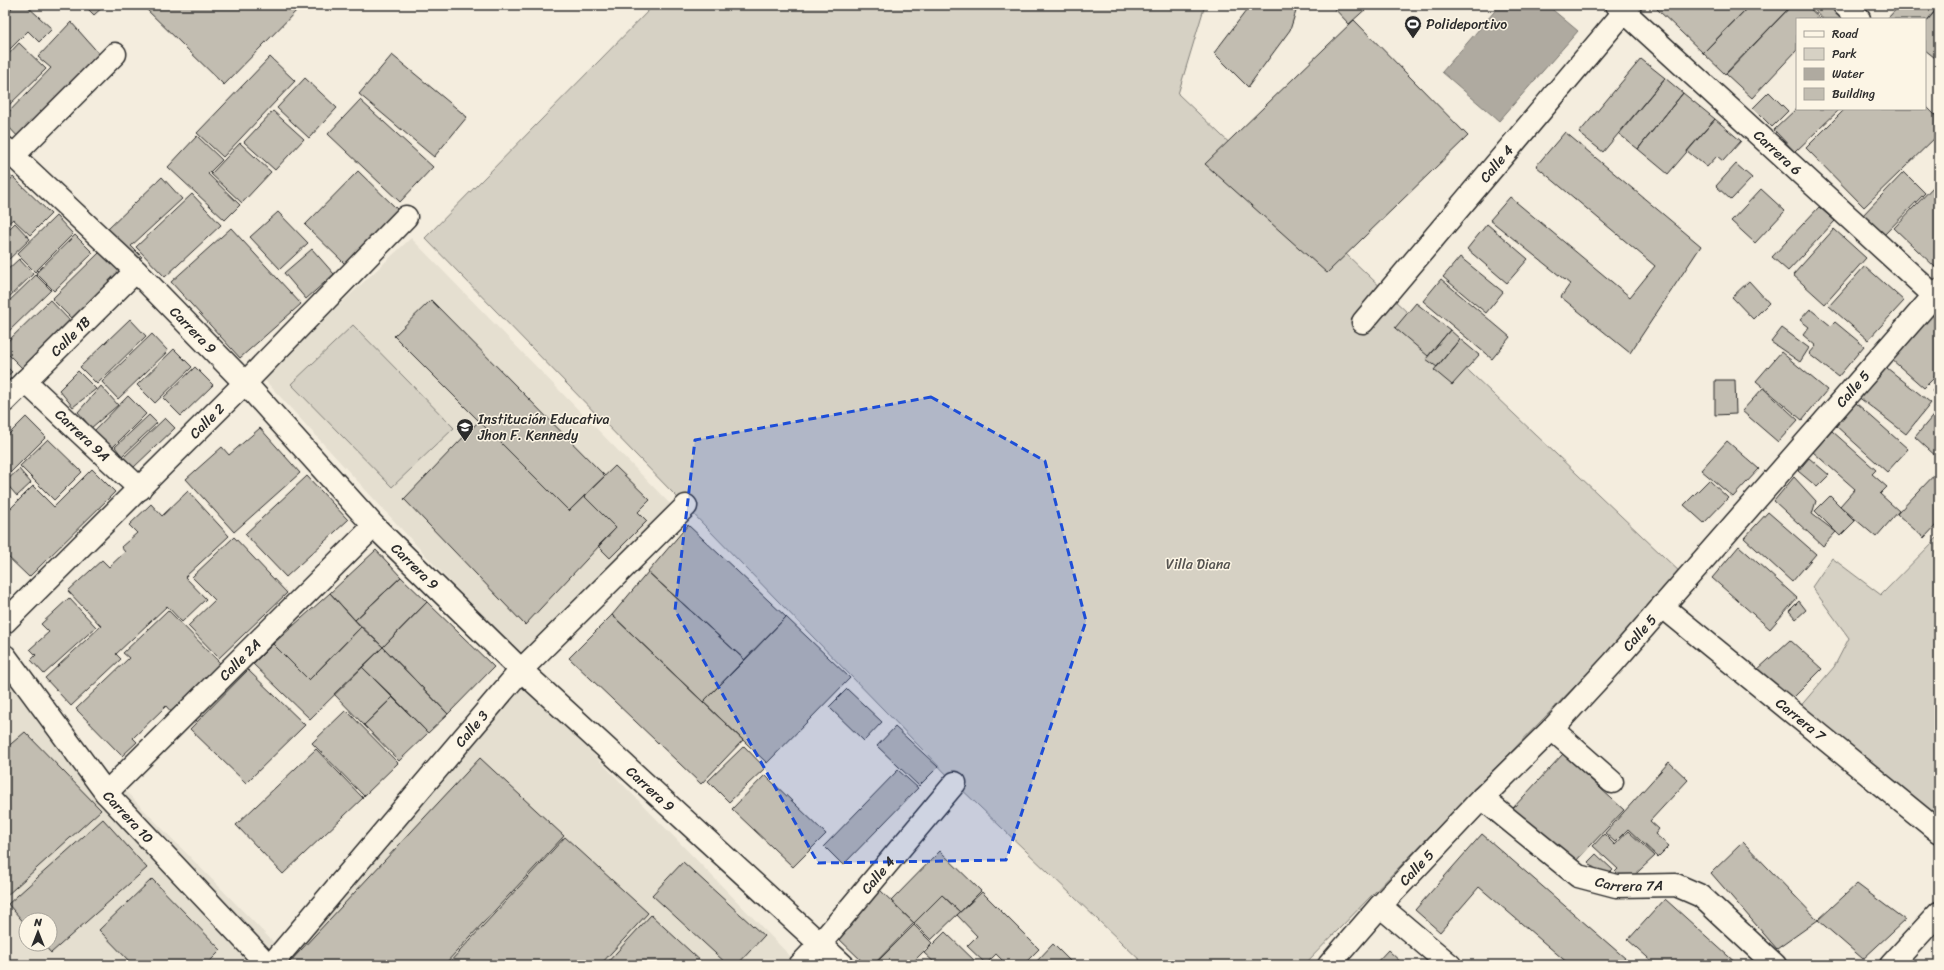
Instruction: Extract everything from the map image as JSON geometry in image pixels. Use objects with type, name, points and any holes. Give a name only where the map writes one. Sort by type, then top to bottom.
[{"type":"street","points":[[1844,5],[1857,18]]},
{"type":"street","name":"Carrera 6","points":[[1624,7],[1937,295]]},
{"type":"street","name":"Calle 4","points":[[1363,322],[1624,7]]},
{"type":"street","points":[[9,152],[115,54]]},
{"type":"street","name":"Carrera 9","points":[[9,152],[136,271],[245,383],[374,526],[521,670],[843,965]]},
{"type":"street","name":"Calle 2","points":[[5,622],[245,383],[406,217]]},
{"type":"street","name":"Calle 1B","points":[[5,401],[136,271]]},
{"type":"street","name":"Calle 5","points":[[1329,965],[1380,906],[1482,798],[1552,729],[1937,295]]},
{"type":"street","name":"Carrera 9A","points":[[25,381],[140,489]]},
{"type":"street","name":"Calle 3","points":[[271,965],[521,670],[686,506]]},
{"type":"street","name":"Calle 2A","points":[[106,793],[374,526]]},
{"type":"street","name":"Carrera 7","points":[[1662,606],[1939,832]]},
{"type":"street","name":"Carrera 10","points":[[5,656],[106,793],[268,965]]},
{"type":"street","points":[[1552,729],[1612,782]]},
{"type":"street","name":"Calle 4","points":[[800,965],[820,944],[955,783]]},
{"type":"street","name":"Carrera 7A","points":[[1482,798],[1578,876],[1616,886],[1676,885],[1702,896],[1775,965]]},
{"type":"street","points":[[1380,906],[1450,965]]},
{"type":"street","points":[[1891,965],[1939,912]]},
{"type":"highlighted area","points":[[931,397],[1045,461],[1086,621],[1006,860],[818,863],[675,610],[695,440]]},
{"type":"shaded area","name":"Institución Educativa Jhon F. Kennedy","points":[[411,238],[673,507],[519,657],[262,377]]},
{"type":"shaded area","points":[[5,668],[279,948],[521,680],[795,961],[791,965],[5,965]]},
{"type":"green space","name":"Villa Diana","points":[[654,5],[1205,5],[1178,94],[1683,575],[1304,965],[1145,965],[955,783],[425,238]]},
{"type":"green space","points":[[353,325],[454,428],[392,487],[291,384]]},
{"type":"green space","points":[[1939,536],[1939,823],[1798,709],[1834,667],[1849,638],[1812,587],[1832,558],[1881,595]]},
{"type":"water","points":[[1500,5],[1547,5],[1578,31],[1499,121],[1442,72]]},
{"type":"building","points":[[15,5],[26,5],[52,29],[39,42],[28,31],[5,54],[5,15]]},
{"type":"building","points":[[84,5],[105,5],[94,15]]},
{"type":"building","points":[[142,5],[302,5],[224,85]]},
{"type":"building","points":[[1248,5],[1298,5],[1290,30],[1248,87],[1214,53],[1246,11]]},
{"type":"building","points":[[1331,5],[1370,5],[1349,24]]},
{"type":"building","points":[[1661,5],[1750,5],[1703,53],[1657,9]]},
{"type":"building","points":[[1750,5],[1792,5],[1725,74],[1703,53]]},
{"type":"building","points":[[1792,5],[1806,5],[1820,18],[1796,18],[1796,51],[1752,98],[1726,74]]},
{"type":"building","points":[[1810,5],[1841,5],[1854,18],[1822,18]]},
{"type":"building","points":[[1856,5],[1869,5],[1862,11]]},
{"type":"building","points":[[1900,5],[1936,5],[1938,7],[1926,22],[1926,18],[1888,18]]},
{"type":"building","points":[[1939,7],[1939,61],[1926,51],[1926,22]]},
{"type":"building","points":[[1354,20],[1468,136],[1327,273],[1205,164]]},
{"type":"building","points":[[71,22],[101,56],[22,141],[5,123],[5,116],[51,68],[38,57]]},
{"type":"building","points":[[19,43],[46,69],[5,109],[5,58]]},
{"type":"building","points":[[392,55],[467,117],[434,157],[359,94]]},
{"type":"building","points":[[270,57],[295,81],[223,157],[197,133]]},
{"type":"building","points":[[1641,59],[1665,78],[1603,152],[1579,133]]},
{"type":"building","points":[[305,78],[337,108],[309,138],[277,108]]},
{"type":"building","points":[[1665,78],[1683,93],[1638,149],[1619,134]]},
{"type":"building","points":[[1769,92],[1788,111],[1772,127],[1753,108]]},
{"type":"building","points":[[1683,93],[1715,119],[1668,174],[1638,149]]},
{"type":"building","points":[[360,100],[433,167],[400,202],[328,134]]},
{"type":"building","points":[[1926,106],[1939,119],[1939,134],[1864,207],[1806,148],[1844,110],[1926,110]]},
{"type":"building","points":[[1796,109],[1839,110],[1795,152],[1774,130]]},
{"type":"building","points":[[273,111],[304,139],[275,170],[244,142]]},
{"type":"building","points":[[1715,119],[1741,141],[1723,161],[1717,156],[1707,167],[1687,151]]},
{"type":"building","points":[[1565,132],[1701,246],[1630,353],[1561,297],[1570,284],[1490,220],[1510,197],[1630,297],[1655,266],[1536,166]]},
{"type":"building","points":[[197,136],[222,160],[208,174],[240,205],[225,220],[168,167]]},
{"type":"building","points":[[240,143],[271,172],[242,203],[211,174]]},
{"type":"building","points":[[1736,164],[1752,178],[1731,200],[1716,186]]},
{"type":"building","points":[[5,171],[11,177],[5,183]]},
{"type":"building","points":[[358,171],[398,210],[345,264],[305,225]]},
{"type":"building","points":[[1904,172],[1925,193],[1882,237],[1861,217]]},
{"type":"building","points":[[13,177],[51,214],[30,235],[13,219],[5,226],[5,186]]},
{"type":"building","points":[[162,177],[182,199],[131,246],[142,257],[136,260],[107,230]]},
{"type":"building","points":[[1935,185],[1939,188],[1939,263],[1935,267],[1894,228]]},
{"type":"building","points":[[1761,189],[1785,211],[1755,243],[1731,221]]},
{"type":"building","points":[[192,194],[221,225],[165,277],[136,247]]},
{"type":"building","points":[[1819,207],[1835,221],[1788,271],[1772,257]]},
{"type":"building","points":[[278,212],[308,243],[280,269],[250,237]]},
{"type":"building","points":[[56,216],[73,234],[35,272],[17,254]]},
{"type":"building","points":[[15,223],[30,239],[5,263],[5,233]]},
{"type":"building","points":[[1487,224],[1528,259],[1507,283],[1467,249]]},
{"type":"building","points":[[231,228],[301,304],[240,358],[171,282]]},
{"type":"building","points":[[1834,229],[1866,258],[1825,304],[1793,275]]},
{"type":"building","points":[[75,235],[93,253],[54,291],[36,273]]},
{"type":"building","points":[[312,249],[334,274],[306,299],[284,273]]},
{"type":"building","points":[[100,252],[122,274],[74,321],[52,299]]},
{"type":"building","points":[[1460,257],[1503,292],[1486,313],[1443,277]]},
{"type":"building","points":[[19,259],[33,274],[5,301],[5,272]]},
{"type":"building","points":[[1865,266],[1904,301],[1868,340],[1829,306]]},
{"type":"building","points":[[36,275],[51,290],[5,335],[5,305]]},
{"type":"building","points":[[1441,279],[1510,337],[1492,359],[1423,301]]},
{"type":"building","points":[[1749,281],[1769,303],[1753,319],[1732,297]]},
{"type":"building","points":[[50,300],[72,323],[24,370],[5,351],[5,344]]},
{"type":"building","points":[[431,300],[605,476],[569,511],[394,336]]},
{"type":"building","points":[[1416,303],[1450,330],[1428,356],[1395,328]]},
{"type":"building","points":[[1810,309],[1831,326],[1835,322],[1864,346],[1838,377],[1809,354],[1816,346],[1803,335],[1809,327],[1800,320]]},
{"type":"building","points":[[1932,315],[1939,321],[1939,373],[1924,388],[1891,359]]},
{"type":"building","points":[[130,319],[146,336],[97,384],[80,367]]},
{"type":"building","points":[[1782,328],[1809,348],[1800,362],[1771,342]]},
{"type":"building","points":[[1450,330],[1460,339],[1437,367],[1426,359]]},
{"type":"building","points":[[152,334],[168,351],[118,399],[102,382]]},
{"type":"building","points":[[1460,339],[1479,355],[1452,385],[1434,370]]},
{"type":"building","points":[[174,349],[192,367],[155,403],[137,385]]},
{"type":"building","points":[[1781,352],[1827,390],[1802,420],[1756,381]]},
{"type":"building","points":[[1882,364],[1931,403],[1906,434],[1857,396]]},
{"type":"building","points":[[5,365],[12,372],[5,378]]},
{"type":"building","points":[[195,367],[213,385],[181,416],[163,398]]},
{"type":"building","points":[[78,371],[96,389],[73,407],[59,390]]},
{"type":"building","points":[[1715,380],[1735,380],[1736,414],[1715,415]]},
{"type":"building","points":[[1939,384],[1939,397],[1932,391]]},
{"type":"building","points":[[101,386],[118,405],[91,428],[78,412]]},
{"type":"building","points":[[1763,388],[1798,420],[1778,442],[1742,411]]},
{"type":"building","points":[[128,396],[146,414],[109,451],[92,433]]},
{"type":"building","points":[[1856,403],[1908,449],[1887,472],[1835,425]]},
{"type":"building","points":[[1937,411],[1939,412],[1939,459],[1915,437]]},
{"type":"building","points":[[149,415],[157,423],[122,456],[115,447]]},
{"type":"building","points":[[26,417],[46,437],[8,475],[5,472],[5,438]]},
{"type":"building","points":[[165,418],[175,428],[133,468],[123,458]]},
{"type":"building","points":[[479,421],[569,511],[584,496],[616,528],[525,625],[404,499]]},
{"type":"building","points":[[260,428],[300,473],[234,532],[186,479],[222,447],[229,455]]},
{"type":"building","points":[[1832,431],[1876,470],[1872,474],[1887,487],[1880,494],[1899,511],[1876,537],[1840,506],[1855,489],[1813,452]]},
{"type":"building","points":[[48,439],[82,472],[54,500],[20,466]]},
{"type":"building","points":[[1727,441],[1759,469],[1733,497],[1701,470]]},
{"type":"building","points":[[1809,458],[1829,475],[1817,487],[1798,471]]},
{"type":"building","points":[[615,466],[650,500],[638,512],[647,521],[610,558],[598,546],[616,528],[584,496]]},
{"type":"building","points":[[19,469],[31,483],[17,496],[5,482]]},
{"type":"building","points":[[92,469],[115,492],[29,577],[5,554],[5,514],[33,486],[54,507]]},
{"type":"building","points":[[1939,470],[1939,522],[1924,538],[1897,514]]},
{"type":"building","points":[[307,476],[348,520],[286,577],[245,534]]},
{"type":"building","points":[[1794,477],[1816,501],[1812,514],[1836,532],[1823,546],[1774,501]]},
{"type":"building","points":[[1709,480],[1728,498],[1704,523],[1684,505]]},
{"type":"building","points":[[188,491],[229,536],[185,577],[206,599],[182,622],[167,606],[116,654],[121,659],[71,706],[45,678],[101,626],[68,591],[102,560],[109,567],[125,552],[121,547],[137,533],[129,525],[151,504],[162,516]]},
{"type":"building","points":[[1830,496],[1855,521],[1840,536],[1815,511]]},
{"type":"building","points":[[1768,512],[1816,554],[1792,582],[1744,538]]},
{"type":"building","points":[[688,525],[786,617],[745,660],[648,572]]},
{"type":"building","points":[[234,537],[287,593],[219,658],[188,626],[215,600],[192,577]]},
{"type":"building","points":[[1739,546],[1797,598],[1770,629],[1712,578]]},
{"type":"building","points":[[376,550],[401,577],[355,620],[330,593]]},
{"type":"building","points":[[648,572],[745,660],[703,702],[612,615]]},
{"type":"building","points":[[401,577],[427,602],[383,647],[355,620]]},
{"type":"building","points":[[330,593],[361,627],[309,680],[273,644]]},
{"type":"building","points":[[69,598],[96,627],[44,674],[31,660],[36,655],[30,649],[49,632],[41,624]]},
{"type":"building","points":[[1799,601],[1806,610],[1796,619],[1789,611]]},
{"type":"building","points":[[427,602],[494,667],[448,714],[383,647]]},
{"type":"building","points":[[168,610],[223,666],[173,714],[166,706],[133,738],[137,742],[122,756],[76,709],[129,658],[123,653]]},
{"type":"building","points":[[612,615],[743,740],[701,784],[569,658]]},
{"type":"building","points":[[786,617],[850,678],[767,763],[703,702]]},
{"type":"building","points":[[361,627],[383,647],[310,719],[253,664],[273,644],[309,680]]},
{"type":"building","points":[[1790,640],[1822,669],[1792,699],[1757,670]]},
{"type":"building","points":[[383,647],[448,714],[428,733],[362,667]]},
{"type":"building","points":[[362,667],[393,697],[364,725],[334,694]]},
{"type":"building","points":[[248,670],[305,725],[246,783],[190,729]]},
{"type":"building","points":[[847,689],[882,722],[864,741],[829,707]]},
{"type":"building","points":[[393,697],[428,733],[399,761],[364,725]]},
{"type":"building","points":[[346,710],[398,763],[364,796],[312,743]]},
{"type":"building","points":[[895,727],[938,767],[919,786],[877,746]]},
{"type":"building","points":[[25,732],[101,810],[5,897],[5,749]]},
{"type":"building","points":[[744,746],[765,768],[729,802],[708,781]]},
{"type":"building","points":[[316,749],[363,798],[283,874],[236,825]]},
{"type":"building","points":[[1563,754],[1624,810],[1573,864],[1513,808]]},
{"type":"building","points":[[480,758],[564,836],[444,965],[287,965]]},
{"type":"building","points":[[1669,762],[1688,780],[1650,821],[1659,829],[1655,834],[1669,846],[1658,857],[1628,829],[1615,842],[1605,833]]},
{"type":"building","points":[[898,770],[918,788],[843,865],[824,846]]},
{"type":"building","points":[[765,775],[826,834],[793,867],[732,809]]},
{"type":"building","points":[[103,819],[147,868],[58,947],[58,912],[18,912],[18,916],[8,904]]},
{"type":"building","points":[[1628,831],[1655,856],[1627,882],[1615,872],[1618,869],[1593,846],[1604,834],[1615,845]]},
{"type":"building","points":[[1482,834],[1633,965],[1570,965],[1479,887],[1440,932],[1415,910]]},
{"type":"building","points":[[565,837],[648,913],[600,965],[447,965]]},
{"type":"building","points":[[1743,842],[1818,920],[1777,949],[1711,873]]},
{"type":"building","points":[[940,851],[981,891],[960,912],[942,895],[914,923],[891,901]]},
{"type":"building","points":[[1596,854],[1613,870],[1605,878],[1588,862]]},
{"type":"building","points":[[683,862],[764,936],[737,965],[728,965],[652,895]]},
{"type":"building","points":[[152,879],[221,950],[206,965],[133,965],[99,930]]},
{"type":"building","points":[[1857,884],[1905,920],[1863,959],[1818,920]]},
{"type":"building","points":[[879,889],[914,923],[873,965],[866,965],[834,934]]},
{"type":"building","points":[[982,892],[1039,949],[1023,965],[1007,965],[996,954],[986,964],[967,946],[977,936],[957,915]]},
{"type":"building","points":[[942,895],[960,912],[931,940],[914,923]]},
{"type":"building","points":[[1665,899],[1738,965],[1656,965],[1628,940]]},
{"type":"building","points":[[651,915],[705,965],[605,965]]},
{"type":"building","points":[[914,925],[932,943],[910,965],[876,965],[875,964]]},
{"type":"building","points":[[945,932],[979,965],[937,965],[924,953]]},
{"type":"building","points":[[1053,944],[1074,965],[1039,965],[1036,962]]},
{"type":"building","points":[[1388,950],[1404,965],[1374,965]]},
{"type":"place","name":"Polideportivo","points":[[1413,39]]},
{"type":"place","name":"Institución Educativa Jhon F. Kennedy","points":[[465,442]]}]
